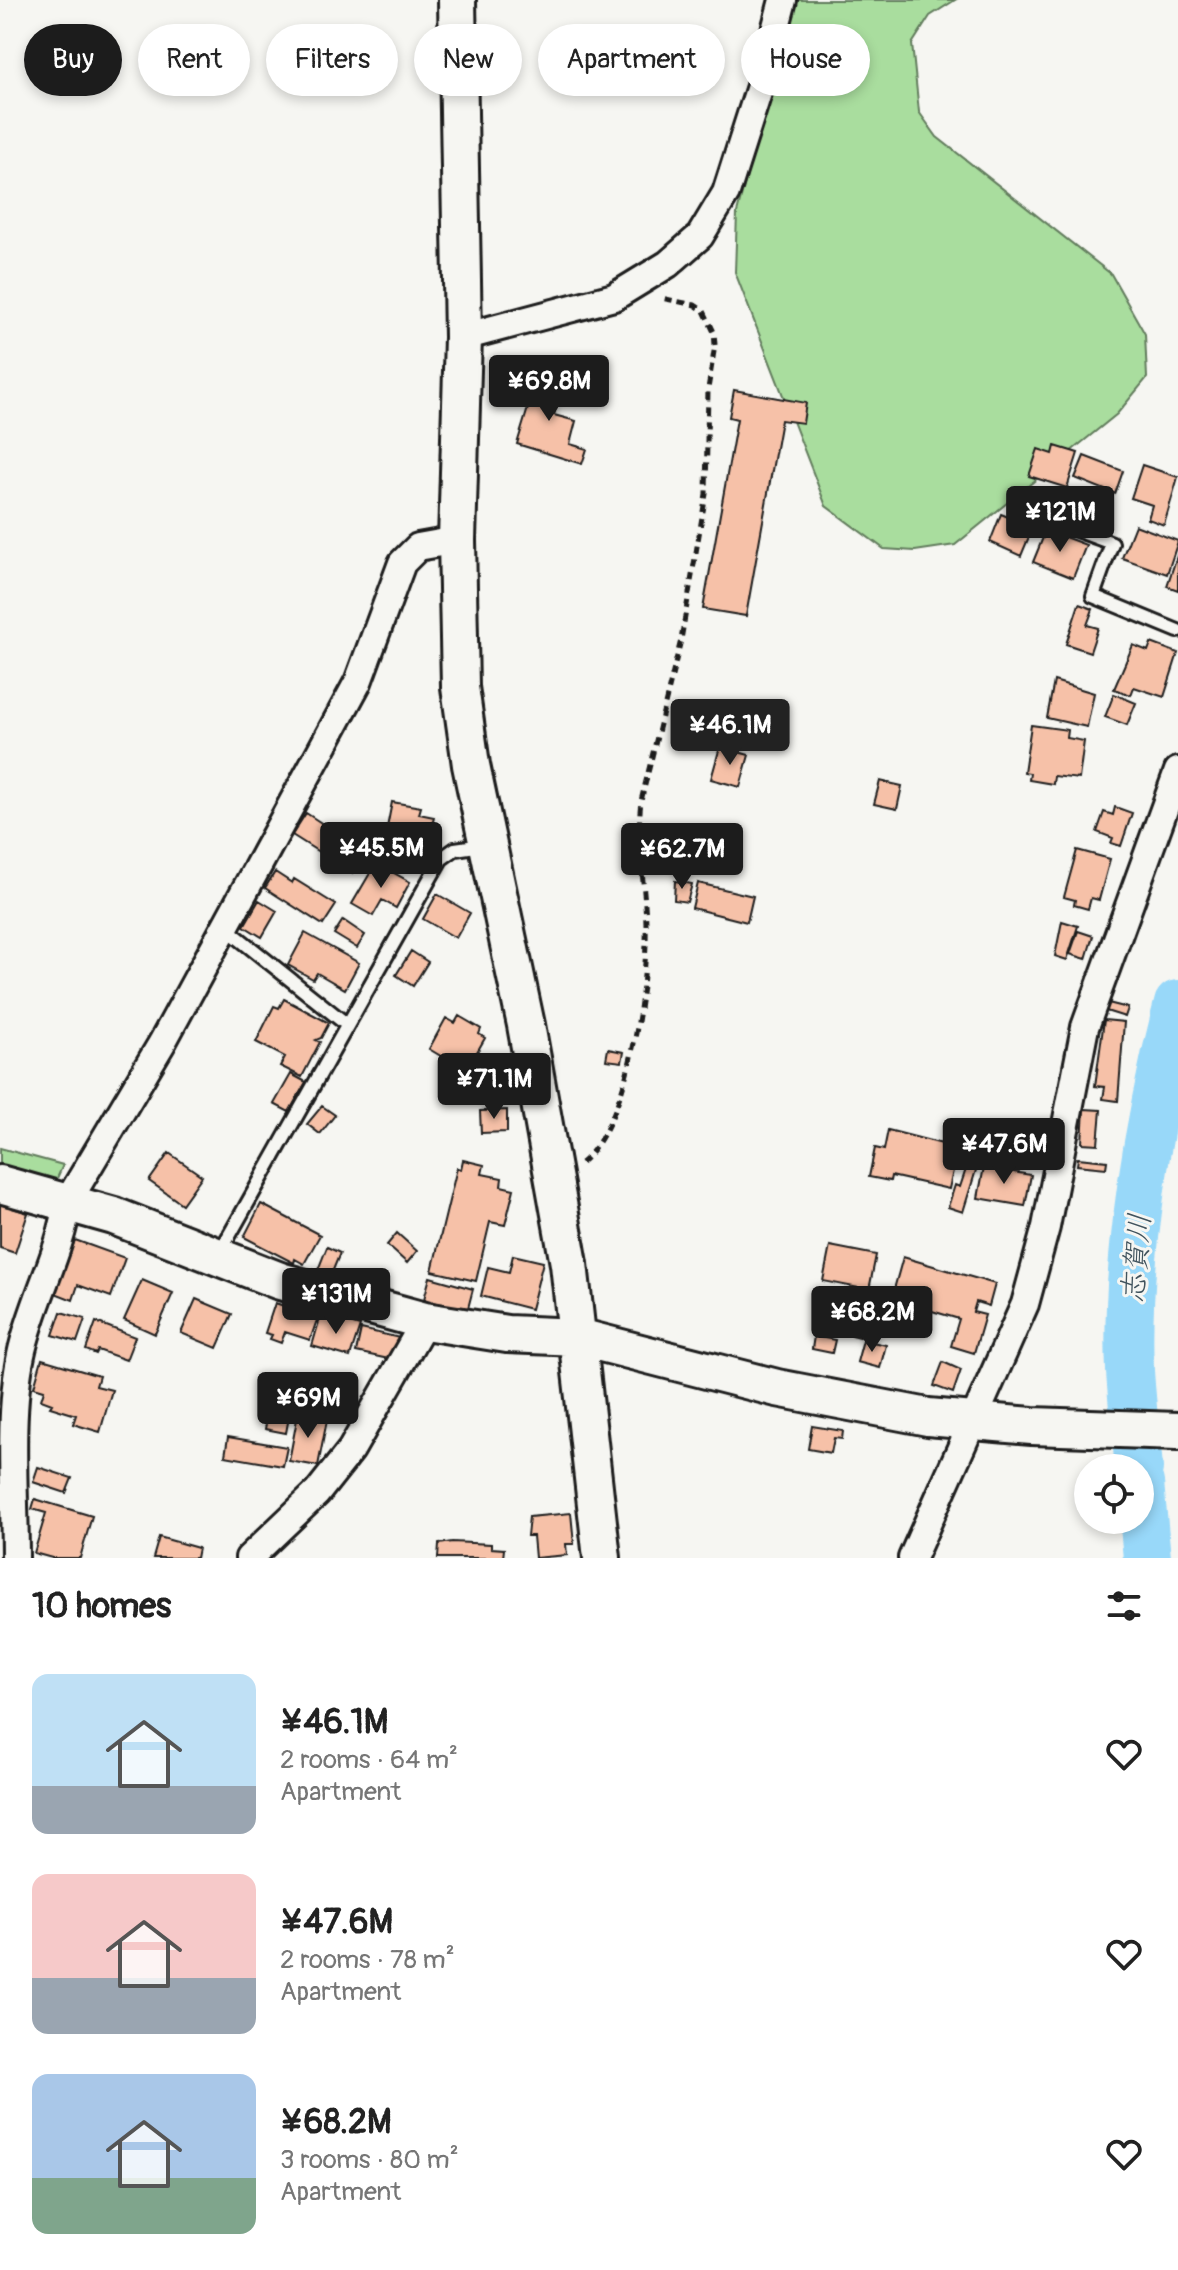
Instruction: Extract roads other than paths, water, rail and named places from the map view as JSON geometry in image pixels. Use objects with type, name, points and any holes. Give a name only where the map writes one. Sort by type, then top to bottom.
[{"type":"street","points":[[457,0],[463,337],[457,540],[460,687],[487,845],[554,1172],[578,1337],[602,1558]]},
{"type":"street","points":[[463,337],[614,297],[668,264],[700,236],[713,218],[742,146],[783,0]]},
{"type":"street","points":[[15,1558],[18,1374],[35,1304],[65,1222],[68,1201],[226,928],[358,682],[402,563],[418,547],[457,540]]},
{"type":"street","points":[[912,1558],[1009,1343],[1038,1264],[1085,1027],[1178,771]]},
{"type":"street","points":[[0,1184],[68,1201],[280,1281],[425,1321],[507,1334],[578,1337],[777,1388],[877,1409],[972,1422],[1178,1431]]},
{"type":"street","points":[[249,1558],[317,1493],[351,1450],[425,1321]]},
{"type":"lane","points":[[1041,517],[1112,543],[1093,596],[1178,631]]},
{"type":"lane","points":[[216,1259],[441,859],[455,849],[487,845]]},
{"type":"lane","points":[[226,928],[346,1024]]},
{"type":"waterway","name":"志賀川","points":[[1138,1454],[1129,1327],[1135,1234],[1149,1139],[1178,1004]]},
{"type":"waterway","name":"志賀川","points":[[1145,1534],[1147,1558]]}]
